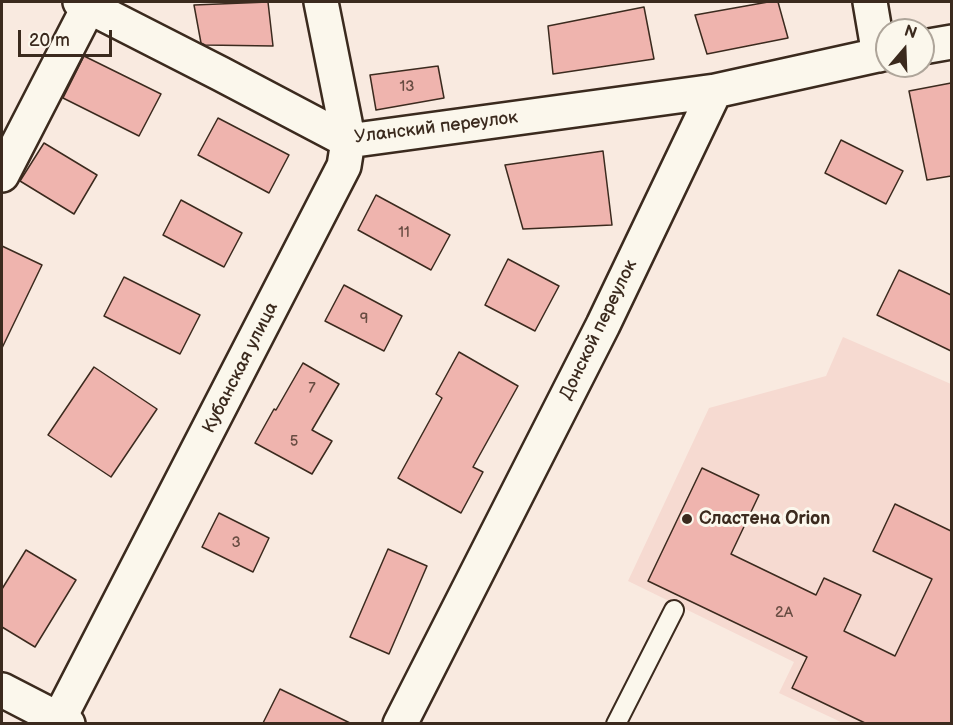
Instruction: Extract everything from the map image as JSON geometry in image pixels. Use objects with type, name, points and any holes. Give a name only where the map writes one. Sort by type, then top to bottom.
[{"type":"street","name":"Кубанская улица","points":[[64,721],[341,174],[348,141],[321,2]]},
{"type":"street","points":[[870,2],[875,22]]},
{"type":"street","name":"Уланский переулок","points":[[84,4],[348,141],[715,91]]},
{"type":"street","points":[[2,175],[84,4]]},
{"type":"street","points":[[935,45],[951,42]]},
{"type":"street","points":[[715,91],[875,56]]},
{"type":"street","name":"Донской переулок","points":[[400,723],[603,325],[715,91]]},
{"type":"street","points":[[2,690],[64,721]]},
{"type":"lane","points":[[616,723],[674,610]]},
{"type":"shaded area","points":[[843,337],[951,384],[951,723],[843,723],[779,693],[794,662],[628,581],[709,408],[826,376]]},
{"type":"building","points":[[268,2],[273,46],[205,45],[201,43],[194,5]]},
{"type":"building","points":[[778,2],[788,38],[707,54],[695,15]]},
{"type":"building","points":[[644,7],[654,59],[553,74],[548,26]]},
{"type":"building","points":[[84,56],[161,94],[139,136],[63,98]]},
{"type":"building","points":[[438,66],[444,98],[376,110],[370,75]]},
{"type":"building","points":[[951,83],[951,176],[927,180],[909,91]]},
{"type":"building","points":[[218,118],[289,155],[269,193],[198,155]]},
{"type":"building","points":[[841,140],[903,171],[886,204],[825,173]]},
{"type":"building","points":[[44,143],[97,175],[74,214],[20,181]]},
{"type":"building","points":[[603,151],[612,225],[523,229],[505,165]]},
{"type":"building","points":[[376,195],[450,235],[431,270],[358,230]]},
{"type":"building","points":[[181,200],[242,233],[224,267],[163,235]]},
{"type":"building","points":[[2,246],[42,265],[2,348]]},
{"type":"building","points":[[508,259],[559,286],[535,331],[485,305]]},
{"type":"building","points":[[899,270],[951,295],[951,351],[877,315]]},
{"type":"building","points":[[124,277],[200,315],[180,354],[104,316]]},
{"type":"building","points":[[344,285],[402,316],[384,351],[325,321]]},
{"type":"building","points":[[459,352],[518,386],[473,467],[483,472],[461,513],[398,478],[442,398],[436,394]]},
{"type":"building","points":[[303,363],[339,384],[312,430],[332,441],[312,474],[255,443]]},
{"type":"building","points":[[94,367],[157,409],[111,477],[48,435]]},
{"type":"building","points":[[702,468],[759,495],[731,554],[816,595],[824,578],[861,595],[844,631],[895,656],[932,579],[873,551],[895,504],[951,531],[951,723],[865,723],[792,688],[807,657],[648,581]]},
{"type":"building","points":[[219,513],[269,538],[253,572],[202,547]]},
{"type":"building","points":[[388,549],[427,566],[389,654],[350,637]]},
{"type":"building","points":[[26,550],[76,580],[35,647],[2,627],[2,589]]},
{"type":"building","points":[[280,689],[350,723],[263,723]]},
{"type":"place","name":"Сластена Orion","points":[[687,519]]}]
